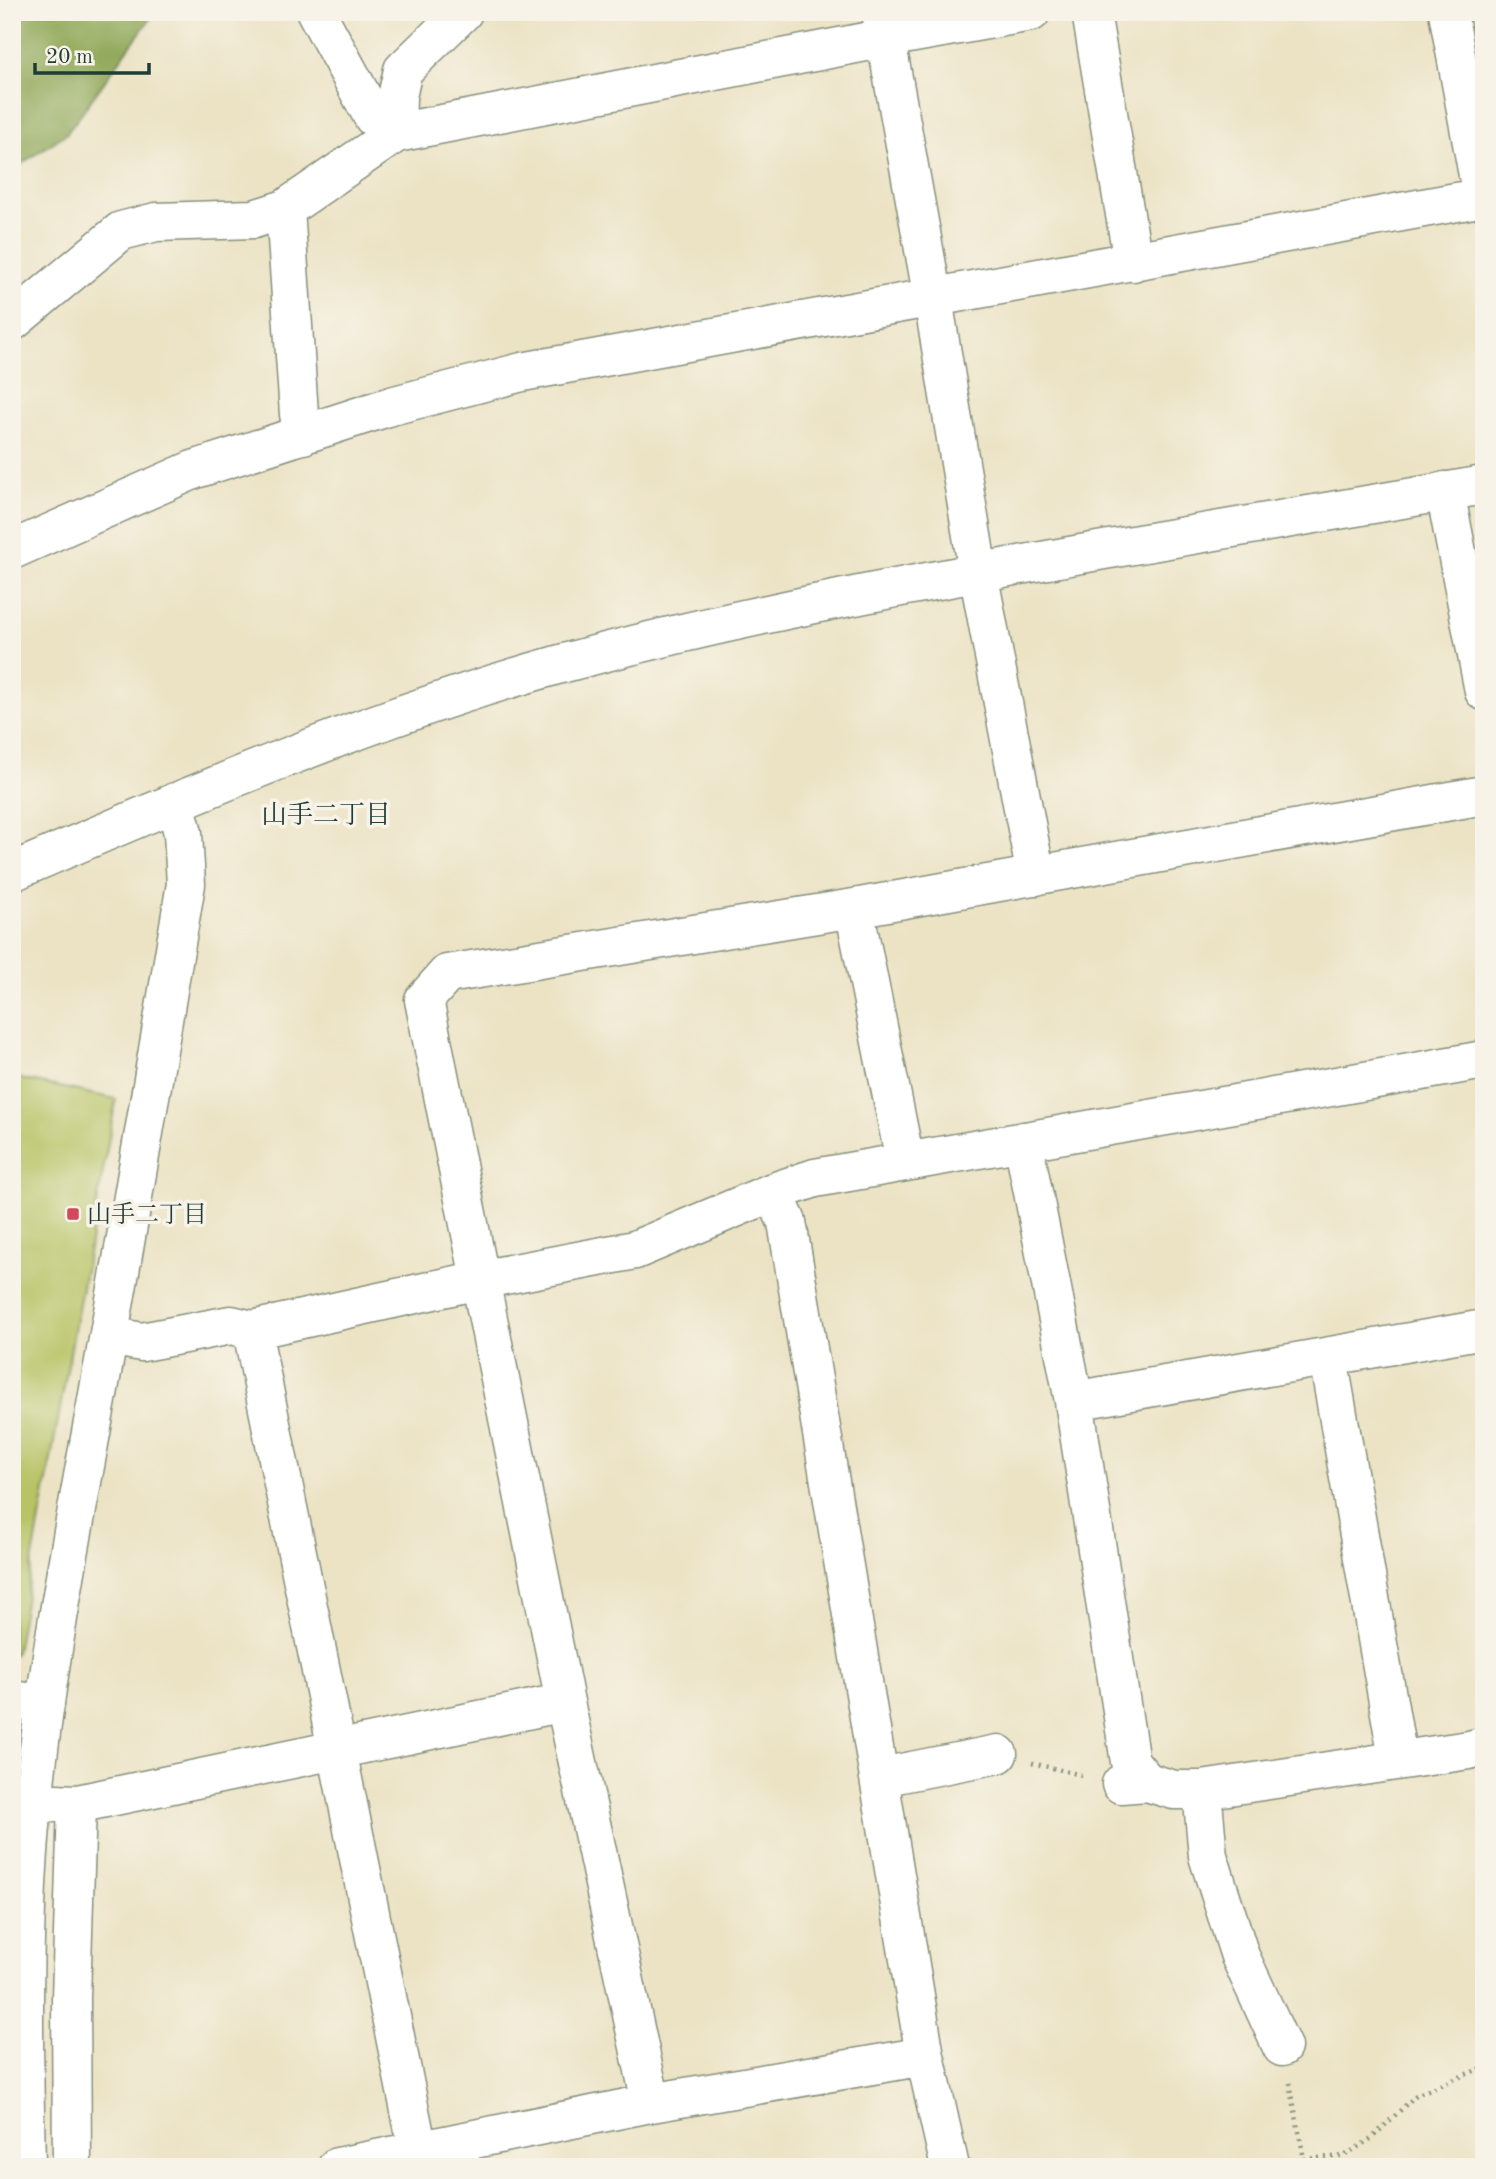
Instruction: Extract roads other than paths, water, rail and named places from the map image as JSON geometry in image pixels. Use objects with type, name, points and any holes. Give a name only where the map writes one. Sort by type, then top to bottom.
[{"type":"street","points":[[316,12],[373,117],[396,133]]},
{"type":"street","points":[[396,133],[397,97],[403,70],[463,12]]},
{"type":"street","points":[[12,322],[121,232],[156,222],[254,219],[285,209],[396,133],[883,25],[1031,12]]},
{"type":"street","points":[[1091,12],[1133,262]]},
{"type":"street","points":[[12,550],[192,471],[391,407],[522,372],[1483,197],[1448,12]]},
{"type":"street","points":[[883,25],[933,299],[978,572],[1036,876]]},
{"type":"street","points":[[285,209],[299,414],[303,435]]},
{"type":"street","points":[[12,872],[175,802],[393,718],[558,665],[789,609],[978,572],[1484,485]]},
{"type":"street","points":[[1445,491],[1484,691]]},
{"type":"street","points":[[651,2103],[565,1702],[424,1000],[447,975],[855,908],[1484,795]]},
{"type":"street","points":[[26,2167],[23,1991],[28,1866],[34,1802],[29,1702],[69,1556],[186,884],[183,833],[175,802]]},
{"type":"street","points":[[855,908],[905,1161]]},
{"type":"street","points":[[109,1336],[142,1342],[231,1325],[252,1330],[479,1280],[635,1250],[773,1192],[815,1178],[1484,1060]]},
{"type":"street","points":[[1023,1141],[1073,1401],[1133,1783],[1174,1790],[1202,1790],[1398,1759],[1469,1751],[1484,1746]]},
{"type":"street","points":[[773,1192],[787,1222],[881,1777],[925,2056],[950,2167]]},
{"type":"street","points":[[1073,1401],[1484,1329]]},
{"type":"street","points":[[252,1330],[418,2150]]},
{"type":"street","points":[[1328,1357],[1398,1759]]},
{"type":"street","points":[[34,1802],[77,1804],[565,1702]]},
{"type":"street","points":[[881,1777],[998,1754]]},
{"type":"street","points":[[1202,1790],[1208,1856],[1240,1956],[1282,2046]]},
{"type":"street","points":[[72,2167],[71,1998],[77,1804]]},
{"type":"street","points":[[337,2167],[651,2103],[925,2056]]},
{"type":"place","name":"山手二丁目","points":[[73,1214]]},
{"type":"district","name":"山手二丁目","points":[[326,814]]}]
